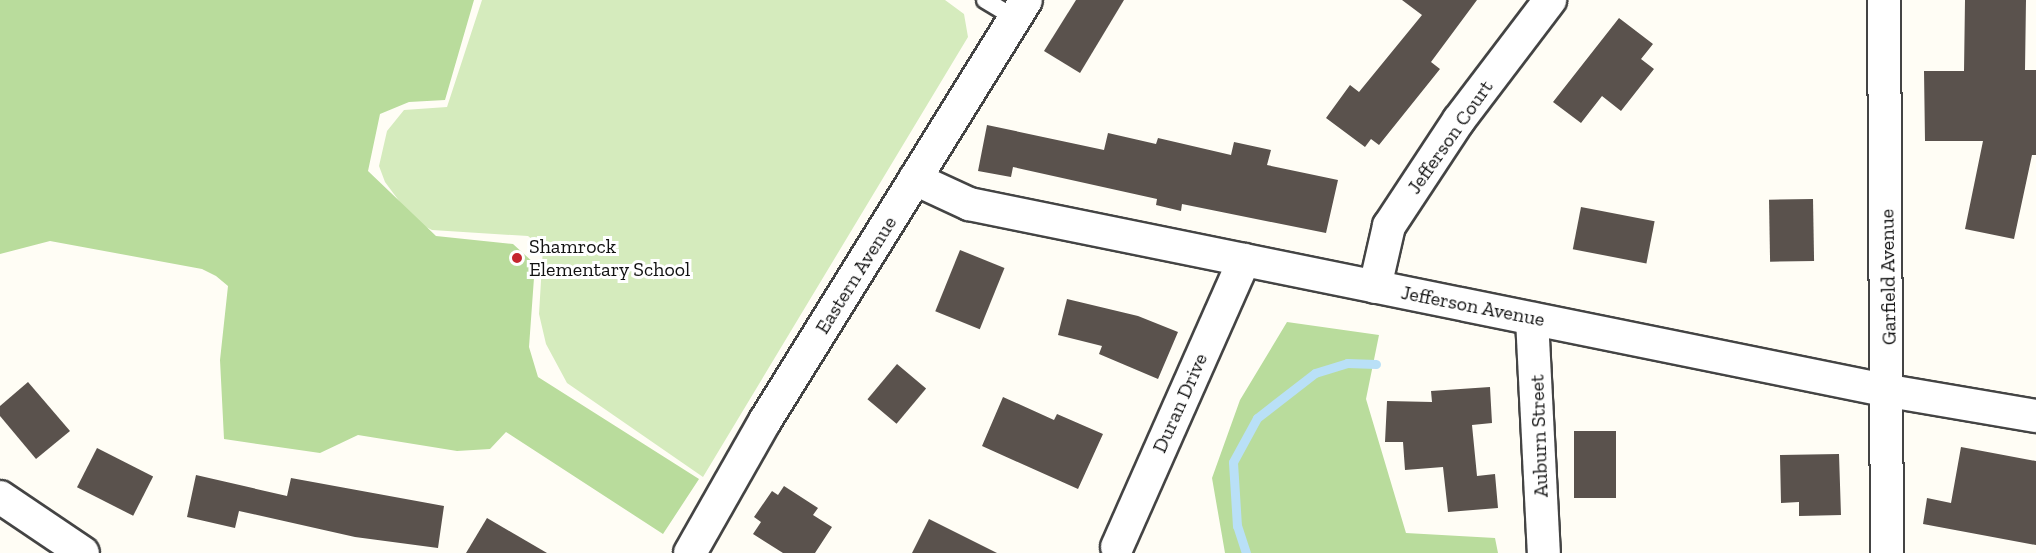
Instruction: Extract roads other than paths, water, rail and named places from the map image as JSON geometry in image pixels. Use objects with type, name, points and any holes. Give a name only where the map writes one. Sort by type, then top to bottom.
[{"type":"street","name":"Jefferson Court","points":[[1376,287],[1389,226],[1459,120],[1550,0]]},
{"type":"street","name":"Garfield Avenue","points":[[1884,0],[1889,391],[1887,553]]},
{"type":"street","name":"Eastern Avenue","points":[[690,553],[765,421],[1020,9]]},
{"type":"street","name":"Jefferson Avenue","points":[[915,179],[969,204],[1889,391],[2036,416]]},
{"type":"street","name":"Duran Drive","points":[[1117,547],[1244,260]]},
{"type":"street","name":"Auburn Street","points":[[1532,319],[1544,553]]},
{"type":"street","points":[[0,497],[83,553]]},
{"type":"lane","points":[[985,0],[1020,9]]},
{"type":"waterway","points":[[1246,553],[1237,526],[1233,462],[1257,418],[1315,373],[1347,363],[1376,364]]},
{"type":"place","name":"Shamrock Elementary School","points":[[517,258]]}]
